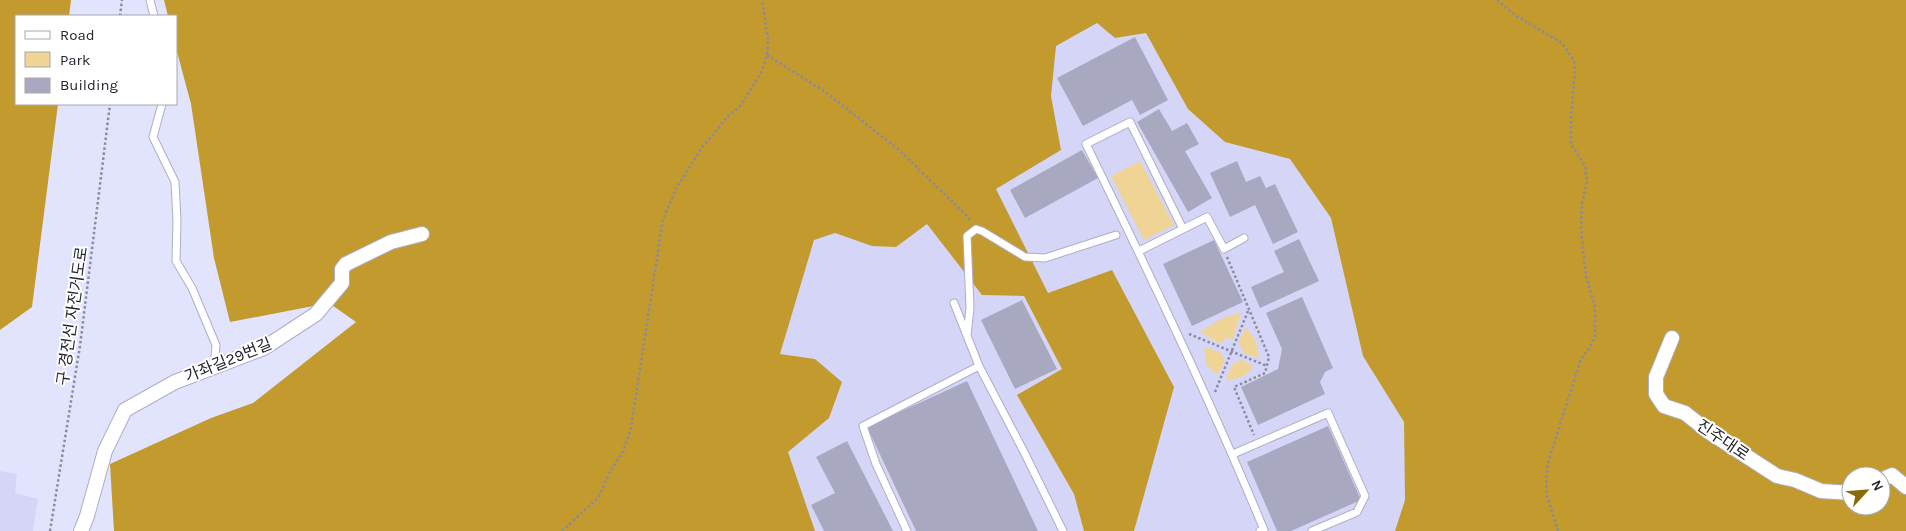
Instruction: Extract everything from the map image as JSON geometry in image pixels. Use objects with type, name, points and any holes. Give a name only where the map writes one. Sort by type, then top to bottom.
[{"type":"street","name":"가좌길29번길","points":[[81,531],[105,451],[126,410],[175,382],[264,348],[316,314],[342,284],[342,269],[346,264],[391,242],[422,234]]},
{"type":"street","name":"진주대로","points":[[1672,338],[1656,377],[1656,394],[1664,406],[1685,413],[1709,432],[1777,476],[1795,480],[1821,491],[1841,492]]},
{"type":"street","points":[[1891,475],[1906,487]]},
{"type":"lane","points":[[150,0],[154,15]]},
{"type":"lane","points":[[162,105],[153,137],[175,182],[177,221],[176,261],[192,288],[216,345],[214,366]]},
{"type":"lane","points":[[1183,229],[1130,122],[1086,144],[1233,454],[1263,530]]},
{"type":"lane","points":[[1138,251],[1207,217],[1224,249],[1244,238]]},
{"type":"lane","points":[[967,336],[970,308],[967,236],[976,230],[982,231],[1025,257],[1046,258],[1116,234]]},
{"type":"lane","points":[[954,303],[979,366],[1063,531]]},
{"type":"lane","points":[[907,531],[876,464],[863,426],[979,366]]},
{"type":"lane","points":[[1233,454],[1328,414],[1365,496],[1357,512],[1312,531]]},
{"type":"path","points":[[120,15],[122,0]]},
{"type":"path","points":[[562,531],[598,498],[611,470],[623,452],[630,428],[650,293],[664,219],[677,186],[703,146],[727,117],[741,105],[757,82],[767,54],[767,30],[762,0]]},
{"type":"path","points":[[1497,0],[1515,15],[1562,43],[1571,54],[1575,70],[1571,116],[1571,144],[1585,166],[1587,181],[1582,204],[1581,229],[1586,276],[1595,306],[1596,321],[1595,336],[1589,349],[1581,358],[1549,459],[1546,495],[1558,531]]},
{"type":"path","points":[[767,54],[824,91],[898,149],[967,216],[976,230]]},
{"type":"path","name":"구 경전선 자전거도로","points":[[50,531],[80,346],[110,105]]},
{"type":"path","points":[[1224,249],[1269,357],[1265,373],[1234,387],[1258,444]]},
{"type":"path","points":[[1210,404],[1248,310]]},
{"type":"path","points":[[1174,328],[1266,366]]},
{"type":"shaded area","points":[[0,0],[71,0],[69,15],[15,15],[15,105],[58,105],[32,307],[0,330]]},
{"type":"shaded area","points":[[164,0],[1906,0],[1906,531],[1395,531],[1405,500],[1404,422],[1363,356],[1331,218],[1290,159],[1225,142],[1188,109],[1146,33],[1115,38],[1097,23],[1056,46],[1051,96],[1061,150],[996,189],[1048,293],[1112,270],[1174,387],[1134,531],[1084,531],[1074,494],[1017,395],[1062,369],[1024,296],[982,295],[927,224],[896,247],[872,246],[835,233],[814,240],[780,354],[815,359],[842,382],[829,418],[788,452],[815,531],[114,531],[110,464],[211,418],[253,403],[356,322],[329,303],[230,322],[214,258],[191,104],[178,55],[178,15],[168,15]]},
{"type":"shaded area","points":[[1129,0],[1343,175],[1420,456],[1428,531],[795,531],[749,463],[810,162]]},
{"type":"shaded area","points":[[0,471],[17,474],[15,493],[38,499],[33,531],[0,531]]},
{"type":"green space","points":[[1140,161],[1174,225],[1144,240],[1111,176]]},
{"type":"green space","points":[[1241,312],[1233,339],[1226,338],[1221,344],[1200,332],[1221,319]]},
{"type":"green space","points":[[1246,327],[1256,341],[1259,358],[1243,353],[1238,343]]},
{"type":"green space","points":[[1204,347],[1220,352],[1225,361],[1217,375],[1206,364]]},
{"type":"green space","points":[[1241,359],[1253,367],[1244,376],[1226,381],[1232,364],[1236,364]]},
{"type":"building","points":[[1135,37],[1168,100],[1140,115],[1132,100],[1083,126],[1057,78]]},
{"type":"building","points":[[1159,109],[1172,131],[1187,123],[1199,144],[1185,151],[1212,198],[1188,212],[1137,122]]},
{"type":"building","points":[[1082,150],[1098,178],[1025,218],[1010,190]]},
{"type":"building","points":[[1237,161],[1246,182],[1260,176],[1266,188],[1275,184],[1298,232],[1273,244],[1255,205],[1230,217],[1210,173]]},
{"type":"building","points":[[1299,239],[1319,281],[1260,308],[1251,287],[1284,272],[1274,251]]},
{"type":"building","points":[[1214,240],[1243,302],[1192,326],[1163,264]]},
{"type":"building","points":[[1302,297],[1333,368],[1325,372],[1320,382],[1325,394],[1258,425],[1241,387],[1278,369],[1282,349],[1266,313]]},
{"type":"building","points":[[1022,300],[1057,369],[1015,389],[981,320]]},
{"type":"building","points":[[967,381],[1038,531],[916,531],[867,427]]},
{"type":"building","points":[[1328,426],[1361,500],[1291,531],[1277,531],[1247,462]]},
{"type":"building","points":[[847,441],[893,531],[824,531],[811,505],[835,493],[816,457]]}]
